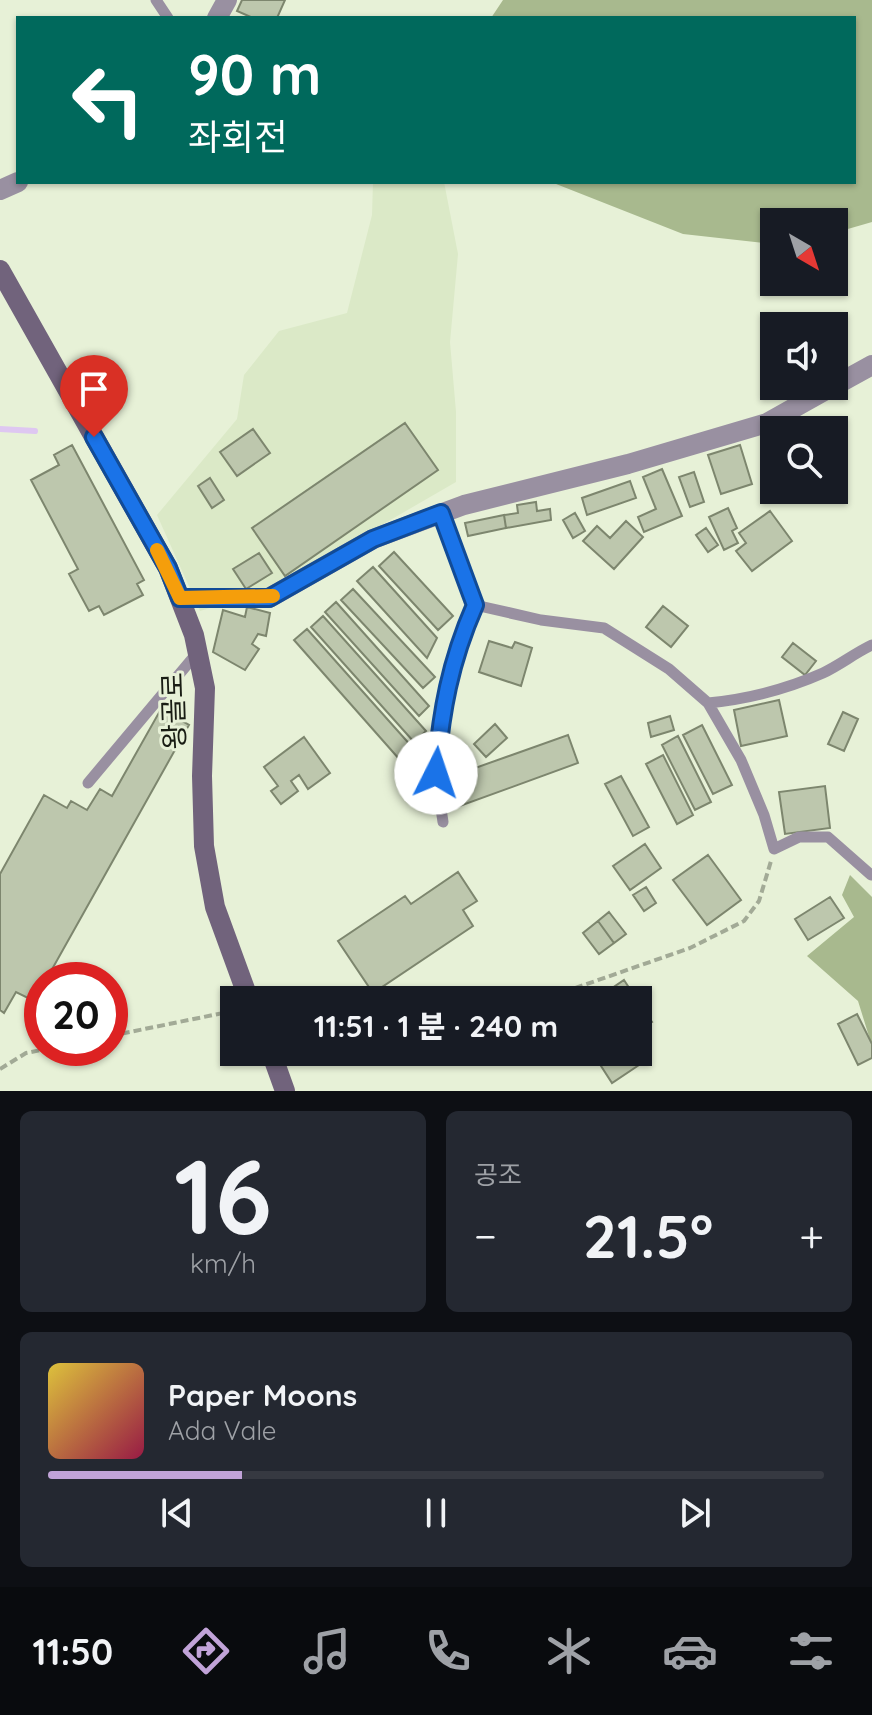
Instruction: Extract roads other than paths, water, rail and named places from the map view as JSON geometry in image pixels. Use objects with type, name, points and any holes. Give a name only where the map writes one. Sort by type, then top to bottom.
[{"type":"main road","name":"왕골로","points":[[0,270],[168,568],[180,598],[198,652],[205,688],[202,776],[204,846],[215,907],[244,986]]},
{"type":"main road","points":[[276,1066],[285,1091]]},
{"type":"street","points":[[848,378],[872,365]]},
{"type":"street","points":[[180,598],[269,598],[373,539],[441,513],[628,464],[767,423],[809,400]]},
{"type":"lane","points":[[441,513],[475,605],[460,637],[440,716],[436,773],[443,822]]},
{"type":"lane","points":[[475,605],[541,620],[604,628],[669,669],[708,703],[741,760],[764,815],[774,849],[799,837],[828,837],[871,875]]},
{"type":"lane","points":[[708,703],[747,699],[796,683],[825,672],[872,645]]},
{"type":"lane","points":[[88,783],[198,652]]},
{"type":"waterway","points":[[0,429],[35,431]]}]
